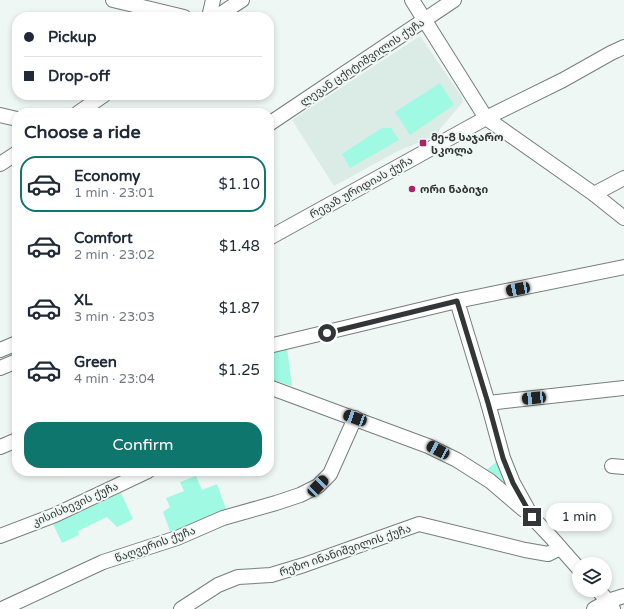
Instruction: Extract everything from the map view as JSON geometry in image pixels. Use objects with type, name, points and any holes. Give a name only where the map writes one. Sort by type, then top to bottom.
[{"type":"street","points":[[113,0],[163,12]]},
{"type":"street","points":[[210,12],[213,0]]},
{"type":"street","points":[[224,12],[242,0]]},
{"type":"street","points":[[412,0],[486,118],[594,194],[624,218]]},
{"type":"street","name":"ლევან ცქიტიშვილის ქუჩა","points":[[274,121],[454,0]]},
{"type":"street","name":"რევაზ ურიდიას ქუჩა","points":[[274,235],[486,118],[563,80],[624,47]]},
{"type":"street","points":[[85,108],[97,100]]},
{"type":"street","points":[[0,115],[12,118]]},
{"type":"street","points":[[0,164],[12,156]]},
{"type":"street","points":[[594,194],[624,178]]},
{"type":"street","points":[[274,345],[457,301],[624,267]]},
{"type":"street","points":[[457,301],[503,458],[513,483],[532,517]]},
{"type":"street","points":[[0,350],[12,345]]},
{"type":"street","points":[[0,368],[12,363]]},
{"type":"street","points":[[488,403],[624,388]]},
{"type":"street","points":[[274,389],[428,446],[457,460],[490,482],[532,517],[572,561]]},
{"type":"street","name":"წაღვერის ქუჩა","points":[[2,609],[103,562],[177,538],[223,518],[300,496],[318,486],[330,474],[355,418]]},
{"type":"street","points":[[0,447],[12,442]]},
{"type":"street","name":"კისისხევის ქუჩა","points":[[0,536],[55,515],[137,476]]},
{"type":"street","name":"რეზო ინანიშვილის ქუჩა","points":[[181,609],[218,585],[238,577],[271,575],[304,565],[419,524],[548,554],[560,548]]},
{"type":"street","points":[[594,609],[611,605],[624,596]]},
{"type":"street","points":[[604,597],[611,605]]},
{"type":"shaded area","points":[[420,36],[462,97],[463,102],[434,136],[398,151],[334,186],[292,120]]},
{"type":"green space","points":[[440,83],[454,105],[410,135],[395,112]]},
{"type":"green space","points":[[382,128],[391,128],[399,140],[350,168],[342,154]]},
{"type":"green space","points":[[287,348],[292,386],[274,381],[274,351]]},
{"type":"green space","points":[[499,460],[517,501],[484,472]]},
{"type":"green space","points":[[196,476],[202,490],[217,484],[227,512],[171,534],[163,512],[170,507],[166,498],[184,491],[180,482]]},
{"type":"green space","points":[[121,493],[133,519],[117,527],[107,517],[78,531],[79,535],[62,543],[53,524]]},
{"type":"place","name":"მე-8 საჯარო სკოლა","points":[[423,143]]},
{"type":"place","name":"ორი ნაბიჯი","points":[[412,189]]},
{"type":"route","points":[[327,333],[457,301],[503,458],[513,483],[532,517]]}]
